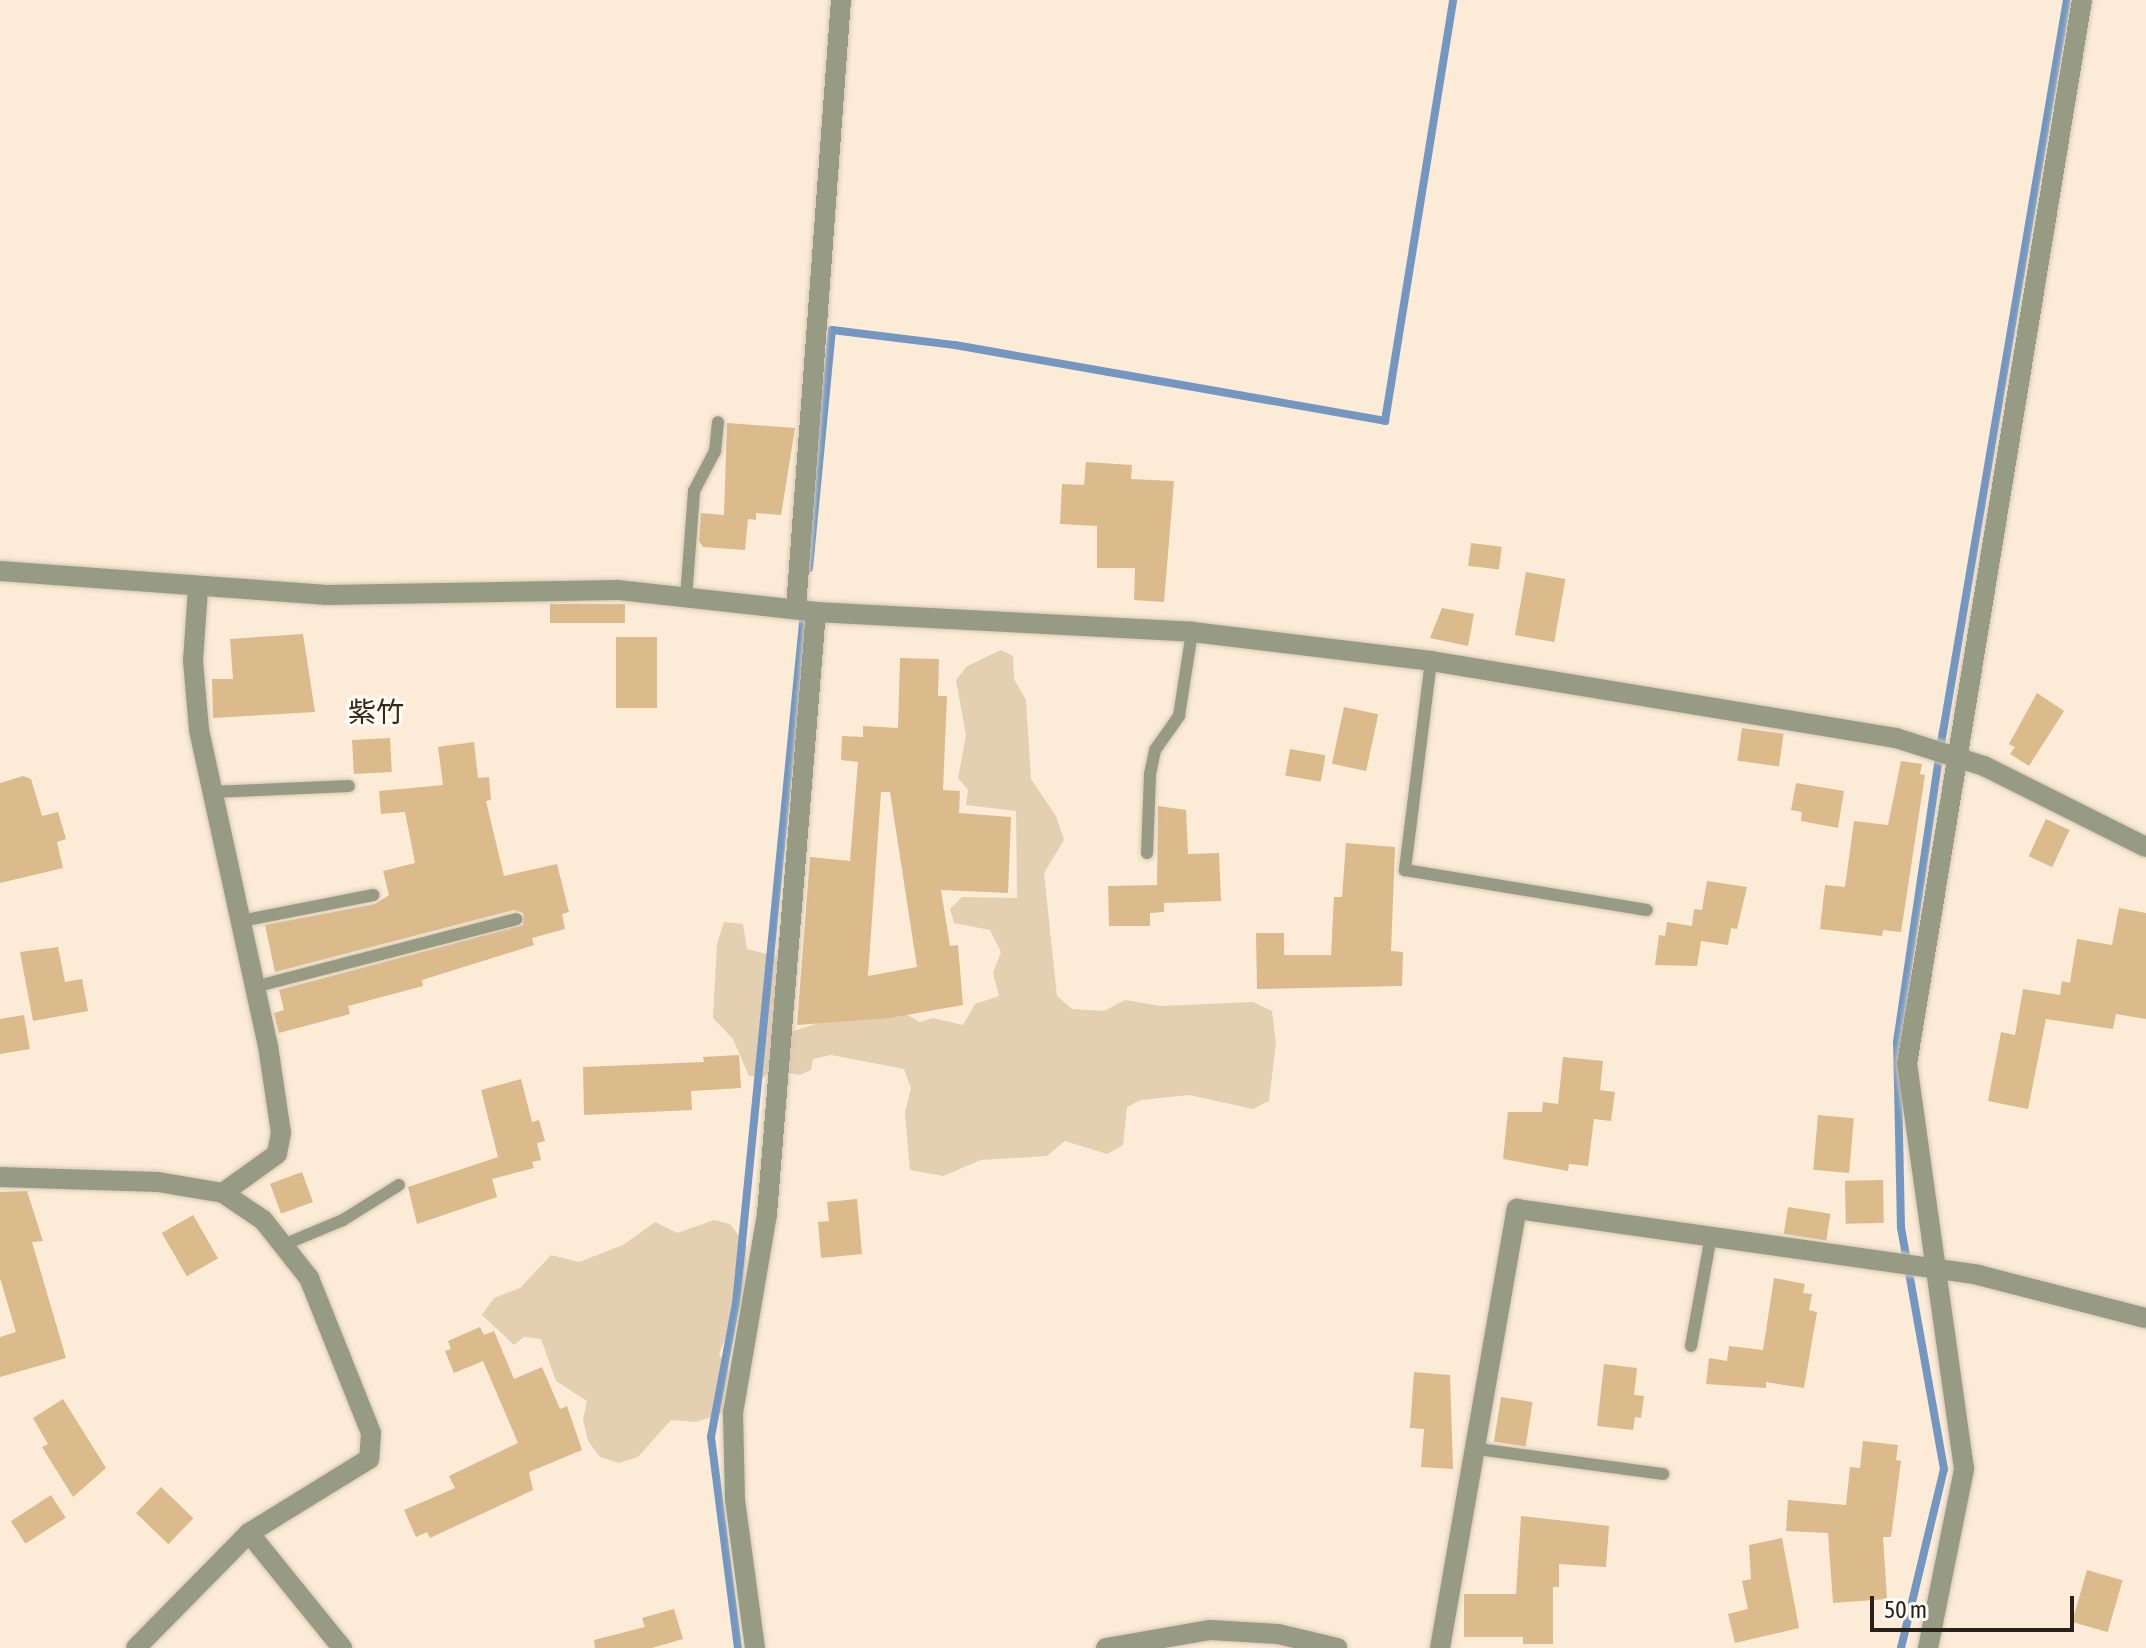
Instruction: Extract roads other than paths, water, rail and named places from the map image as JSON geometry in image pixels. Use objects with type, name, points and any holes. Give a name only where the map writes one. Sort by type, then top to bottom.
[{"type":"street","points":[[755,1648],[735,1500],[733,1413],[767,1214],[841,0]]},
{"type":"street","points":[[1928,1648],[1964,1469],[1907,1064],[1954,756],[2082,0]]},
{"type":"street","points":[[0,571],[198,589],[327,595],[618,590],[806,610],[1192,632],[1431,661],[1778,716],[1896,738],[1984,766],[2146,847]]},
{"type":"street","points":[[198,589],[193,661],[212,792],[277,1103],[277,1154],[223,1193]]},
{"type":"street","points":[[0,1177],[130,1180],[223,1193],[263,1220],[309,1278],[359,1391],[371,1433],[369,1459],[249,1533],[136,1648]]},
{"type":"street","points":[[1440,1648],[1478,1449],[1517,1209],[1710,1241],[1978,1275],[2146,1318]]},
{"type":"street","points":[[249,1533],[342,1648]]},
{"type":"street","points":[[1106,1648],[1210,1630],[1278,1634],[1337,1648]]},
{"type":"lane","points":[[686,598],[694,491],[715,451],[718,422]]},
{"type":"lane","points":[[1147,853],[1150,774],[1155,750],[1179,716],[1192,632]]},
{"type":"lane","points":[[1431,661],[1405,870],[1647,910]]},
{"type":"lane","points":[[212,792],[349,786]]},
{"type":"lane","points":[[241,921],[373,895]]},
{"type":"lane","points":[[254,987],[516,919]]},
{"type":"lane","points":[[283,1245],[343,1220],[399,1185]]},
{"type":"lane","points":[[1691,1346],[1710,1241]]},
{"type":"lane","points":[[1478,1449],[1663,1474]]},
{"type":"waterway","points":[[809,568],[832,330],[955,345],[1385,421],[1453,0]]},
{"type":"waterway","points":[[1901,1648],[1944,1469],[1901,1228],[1897,1042],[1943,732],[2067,0]]},
{"type":"waterway","points":[[738,1648],[711,1437],[736,1304],[804,613]]},
{"type":"district","name":"紫竹","points":[[376,712]]}]
